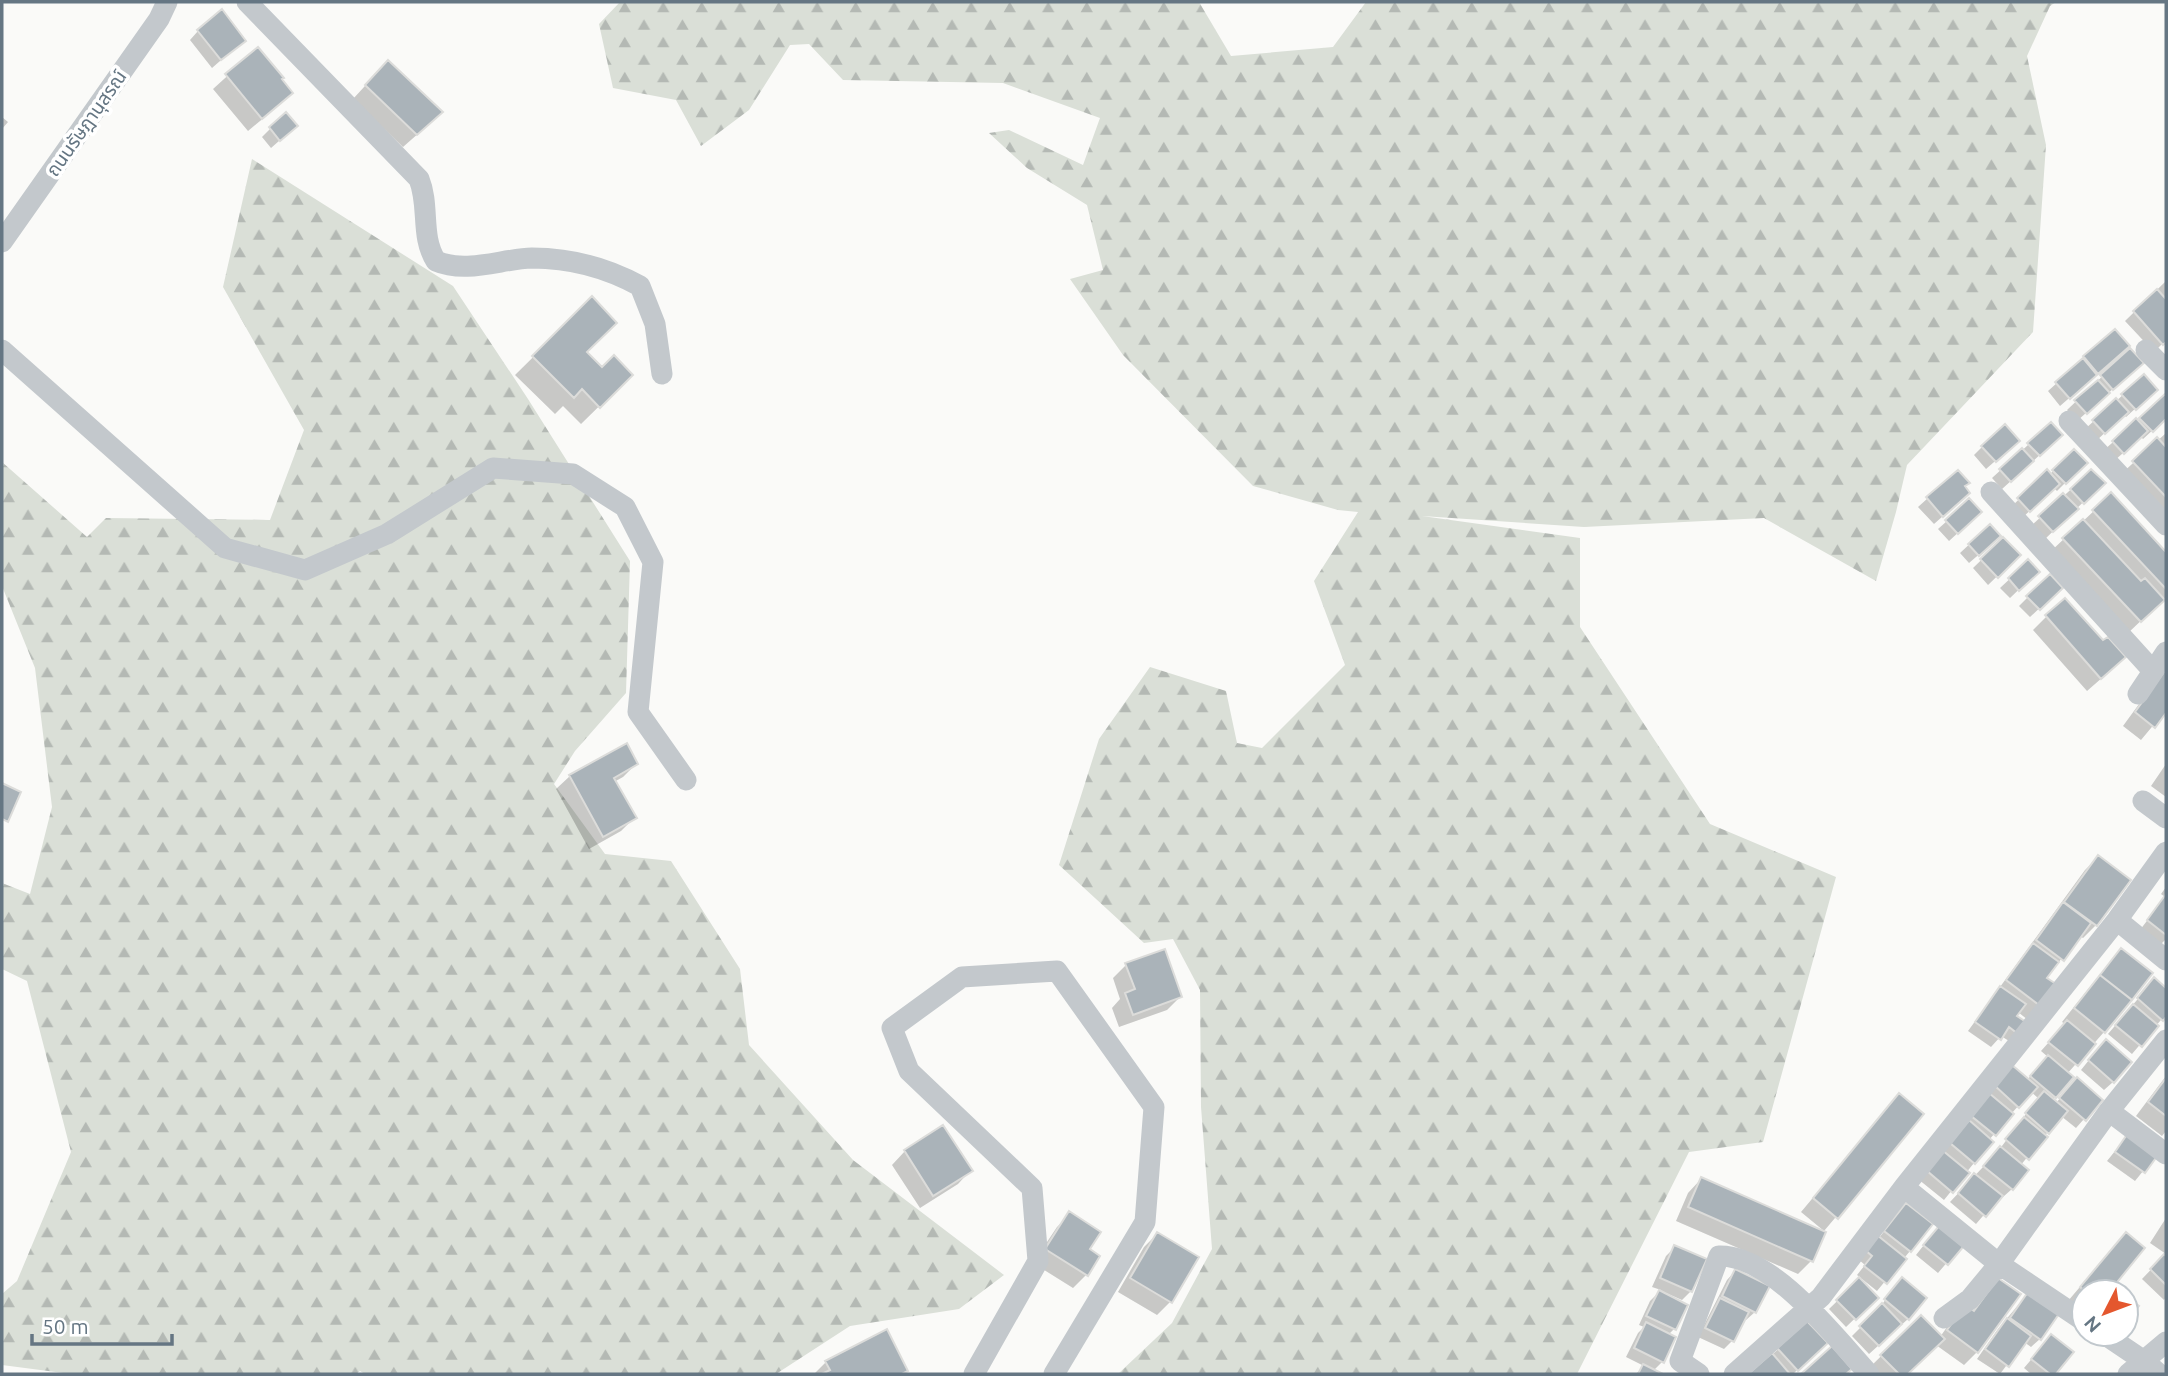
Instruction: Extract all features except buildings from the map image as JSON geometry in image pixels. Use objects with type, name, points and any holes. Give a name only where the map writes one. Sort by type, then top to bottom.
[{"type":"street","name":"ถนนรัษฎานุสรณ์","points":[[2,243],[159,19],[167,2]]},
{"type":"street","points":[[247,2],[419,179],[424,191],[426,240],[436,261],[447,266],[467,266],[532,258],[577,263],[614,272],[640,286],[655,324],[662,374]]},
{"type":"street","points":[[2,349],[225,548],[306,569],[387,534],[493,467],[573,474],[625,507],[653,562],[638,712],[686,780]]},
{"type":"street","points":[[2146,349],[2166,370]]},
{"type":"street","points":[[2069,421],[2166,525]]},
{"type":"street","points":[[1991,492],[2153,671]]},
{"type":"street","points":[[2138,694],[2166,652]]},
{"type":"street","points":[[2143,801],[2166,818]]},
{"type":"street","points":[[1734,1374],[1821,1297],[2118,920],[2166,852]]},
{"type":"street","points":[[2118,920],[2166,960]]},
{"type":"street","points":[[974,1374],[1038,1261],[1032,1188],[909,1071],[892,1028],[962,976],[1056,971],[1154,1107],[1145,1222],[1054,1374]]},
{"type":"street","points":[[1944,1318],[1970,1299],[1999,1264],[2109,1111],[2166,1040]]},
{"type":"street","points":[[2109,1111],[2166,1154]]},
{"type":"street","points":[[1905,1187],[1999,1264],[2070,1312]]},
{"type":"street","points":[[1699,1374],[1680,1361],[1719,1256],[1729,1255],[1768,1272],[1807,1307],[1869,1374]]},
{"type":"street","points":[[2120,1348],[2144,1370],[2166,1342]]},
{"type":"green space","points":[[620,2],[1199,2],[1231,56],[1333,47],[1366,2],[2056,2],[2050,6],[2027,56],[2046,145],[2033,332],[1907,465],[1876,581],[1764,518],[1584,527],[1422,516],[1580,538],[1580,627],[1710,824],[1836,877],[1763,1142],[1689,1152],[1577,1374],[1118,1374],[1172,1323],[1212,1249],[1201,1107],[1200,990],[1173,939],[1144,943],[1059,865],[1099,739],[1150,667],[1226,691],[1237,743],[1262,748],[1345,665],[1314,581],[1358,512],[1338,510],[1253,486],[1123,355],[1070,279],[1103,270],[1087,205],[1027,168],[989,133],[1009,130],[1083,165],[1100,118],[1003,83],[843,80],[809,44],[790,45],[749,110],[701,146],[676,100],[613,88],[599,24]]},
{"type":"green space","points":[[252,159],[453,286],[630,561],[626,693],[575,751],[554,784],[605,854],[671,861],[740,969],[749,1045],[853,1160],[1004,1275],[959,1309],[850,1326],[776,1374],[365,1374],[360,1371],[356,1374],[71,1374],[2,1365],[2,1294],[17,1281],[71,1152],[27,981],[2,969],[2,883],[30,894],[52,807],[35,668],[2,586],[2,462],[87,537],[106,518],[270,520],[304,430],[223,287]]}]
